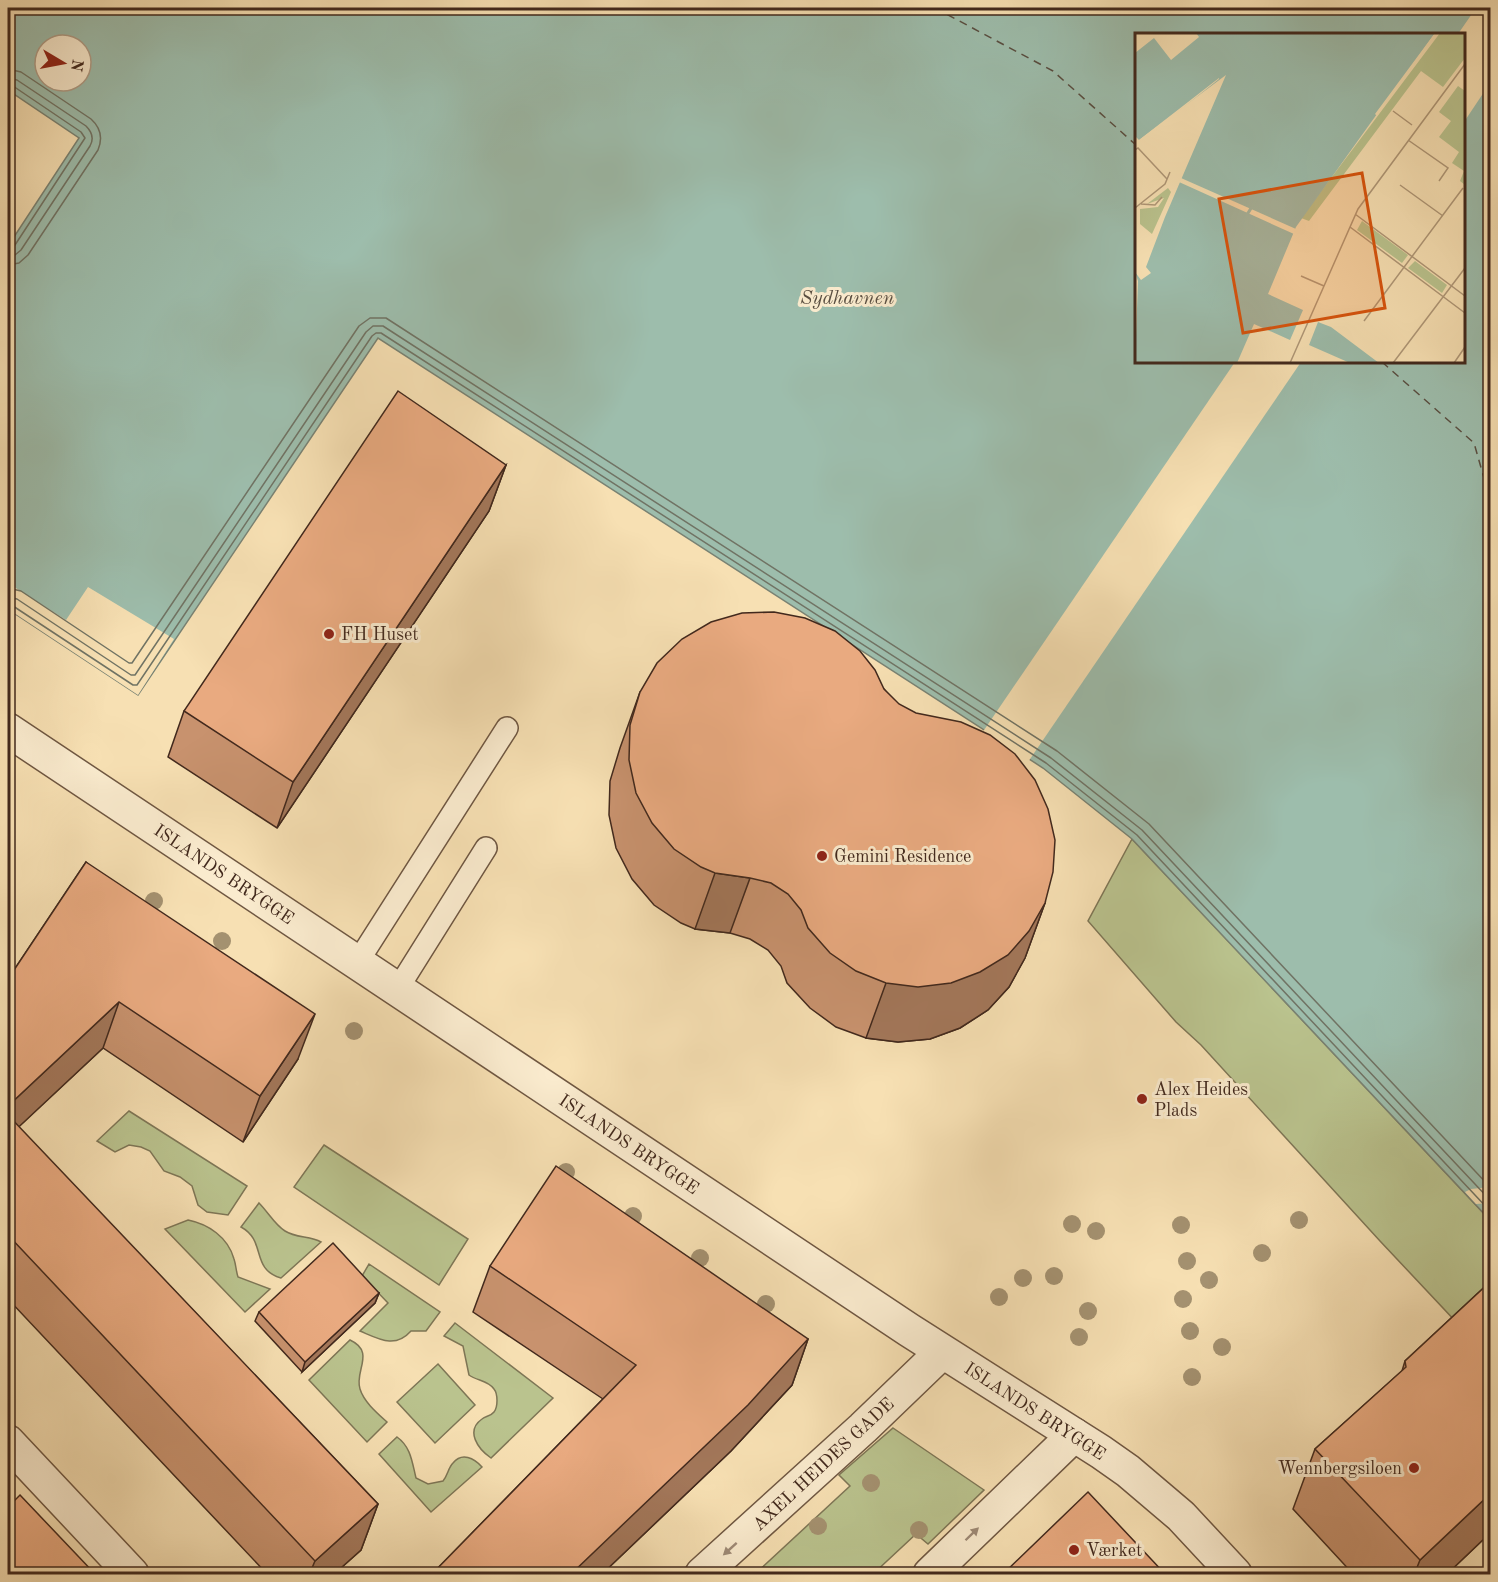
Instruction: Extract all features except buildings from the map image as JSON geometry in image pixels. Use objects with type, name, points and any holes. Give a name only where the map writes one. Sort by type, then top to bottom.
[{"type":"street","name":"ISLANDS BRYGGE","points":[[8,730],[942,1352],[1128,1471],[1181,1516],[1235,1575]]},
{"type":"street","name":"AXEL HEIDES GADE","points":[[702,1575],[863,1428],[942,1352]]},
{"type":"street","points":[[930,1575],[1074,1435]]},
{"type":"street","points":[[8,1442],[132,1575]]},
{"type":"lane","points":[[357,963],[507,728]]},
{"type":"lane","points":[[397,990],[486,848]]},
{"type":"green space","points":[[1132,839],[1490,1220],[1490,1358],[1201,1045],[1176,1022],[1088,921]]},
{"type":"green space","points":[[129,1111],[247,1186],[228,1215],[207,1212],[198,1205],[192,1186],[180,1177],[164,1171],[150,1151],[129,1145],[115,1152],[97,1141]]},
{"type":"green space","points":[[324,1145],[468,1239],[439,1285],[294,1187]]},
{"type":"green space","points":[[259,1203],[285,1231],[321,1242],[281,1278],[271,1274],[265,1268],[254,1240],[241,1227]]},
{"type":"green space","points":[[188,1220],[210,1228],[222,1238],[231,1251],[238,1277],[270,1289],[245,1312],[165,1229]]},
{"type":"green space","points":[[369,1264],[440,1312],[426,1331],[411,1331],[399,1340],[387,1341],[360,1331],[388,1303],[362,1276]]},
{"type":"green space","points":[[455,1323],[553,1398],[491,1458],[475,1440],[474,1429],[482,1419],[495,1410],[496,1394],[489,1384],[469,1375],[463,1346],[444,1336]]},
{"type":"green space","points":[[350,1340],[362,1350],[359,1382],[362,1394],[371,1407],[387,1422],[367,1442],[309,1380]]},
{"type":"green space","points":[[438,1364],[475,1405],[435,1443],[397,1402]]},
{"type":"green space","points":[[893,1428],[984,1490],[928,1544],[916,1534],[873,1574],[755,1574],[850,1486],[839,1475]]},
{"type":"green space","points":[[397,1437],[408,1450],[416,1478],[428,1484],[443,1481],[451,1465],[460,1458],[472,1459],[482,1467],[431,1512],[379,1454]]},
{"type":"water","name":"Sydhavnen","points":[[8,8],[1490,8],[1490,1220],[1132,839],[1043,768],[378,338],[138,695],[8,609],[8,246],[79,138],[8,90]]},
{"type":"pier","points":[[1476,8],[1490,8],[1490,83],[1465,120],[1465,33],[1459,33]]},
{"type":"pier","points":[[1234,363],[1300,363],[1028,762],[982,733]]},
{"type":"pier","points":[[8,583],[66,620],[88,587],[174,639],[138,695],[8,609]]},
{"type":"pier","points":[[1490,1187],[1490,1203],[1476,1204],[1465,1192],[1471,1189]]},
{"type":"ferry route","points":[[935,8],[1053,71],[1135,144]]},
{"type":"ferry route","points":[[1383,363],[1474,443],[1490,499]]},
{"type":"place","name":"FH Huset","points":[[329,634]]},
{"type":"place","name":"Gemini Residence","points":[[822,856]]},
{"type":"place","name":"Alex Heides Plads","points":[[1142,1099]]},
{"type":"place","name":"Wennbergsiloen","points":[[1414,1468]]},
{"type":"place","name":"Værket","points":[[1074,1550]]}]
